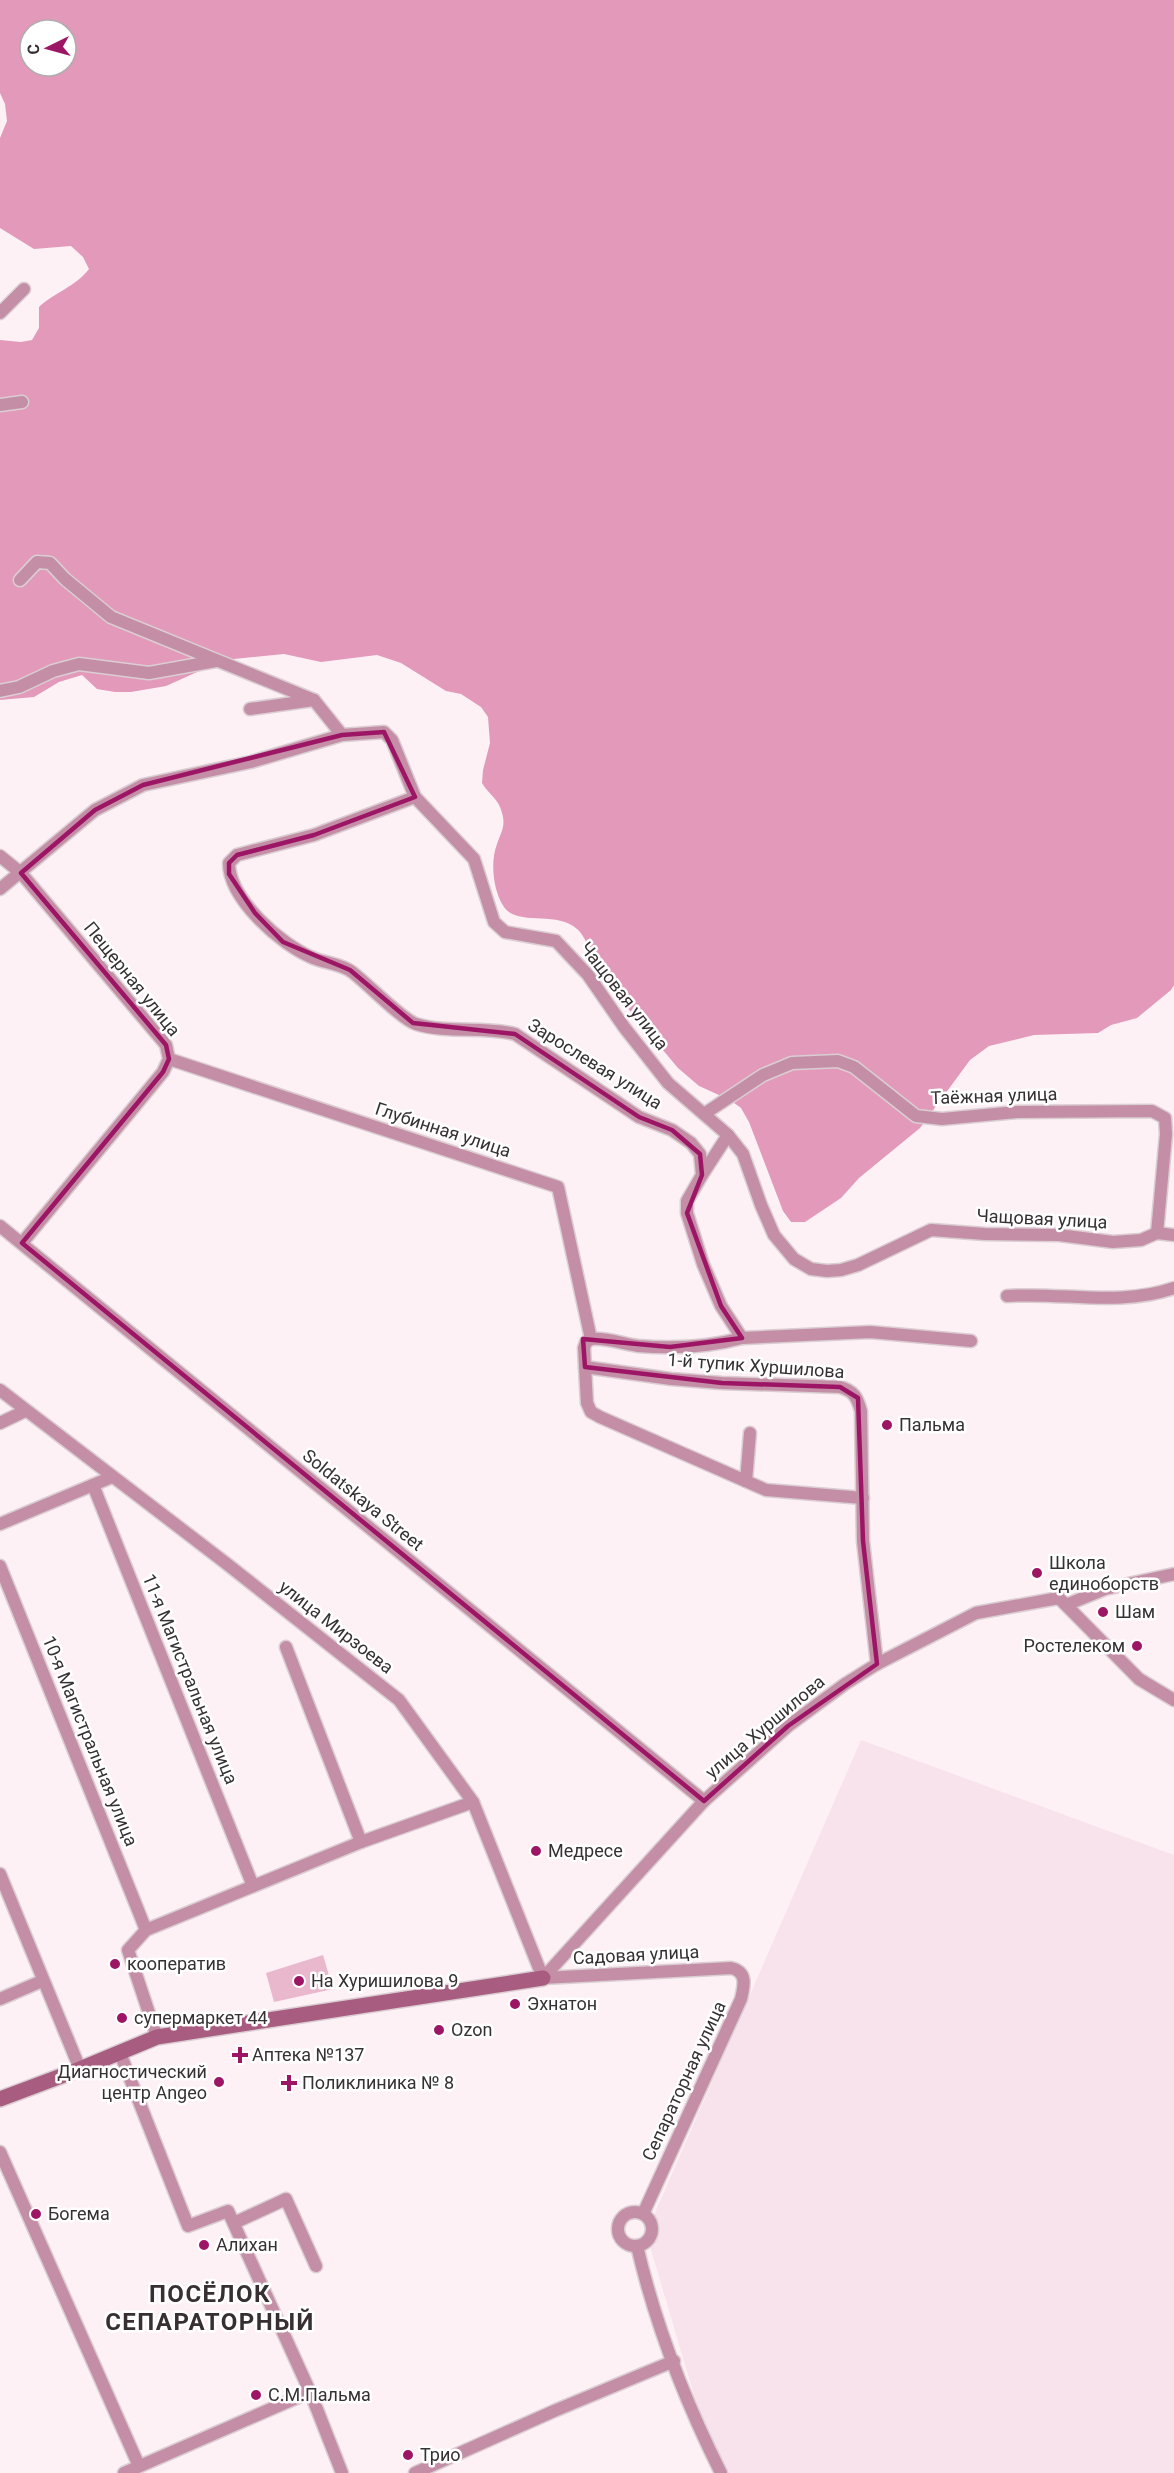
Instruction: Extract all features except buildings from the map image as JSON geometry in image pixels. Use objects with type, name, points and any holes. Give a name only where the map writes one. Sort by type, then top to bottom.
[{"type":"street","points":[[0,314],[24,289]]},
{"type":"street","points":[[0,405],[22,402]]},
{"type":"street","points":[[20,580],[37,562],[50,563],[111,617],[314,700],[342,735]]},
{"type":"street","points":[[0,691],[19,687],[53,671],[79,664],[149,673],[217,660]]},
{"type":"street","points":[[250,709],[314,700]]},
{"type":"street","name":"Чащовая улица","points":[[0,889],[95,810],[143,785],[250,762],[342,735],[384,732],[392,740],[415,797],[474,859],[494,922],[505,932],[556,940],[588,975],[624,1027],[668,1083],[728,1135],[743,1154],[774,1235],[794,1259],[811,1269],[827,1271],[858,1264],[931,1230],[985,1234],[1059,1234],[1113,1242],[1141,1240],[1157,1233]]},
{"type":"street","name":"Зарослевая улица","points":[[415,797],[314,835],[237,855],[229,863],[229,874],[255,913],[283,942],[313,958],[350,970],[413,1023],[441,1029],[495,1029],[515,1034],[639,1117],[672,1130],[691,1143],[700,1154],[702,1175]]},
{"type":"street","name":"Пещерная улица","points":[[0,856],[21,873],[166,1045],[169,1059],[163,1072],[22,1243]]},
{"type":"street","name":"Глубинная улица","points":[[169,1059],[558,1187],[591,1339]]},
{"type":"street","name":"Таёжная улица","points":[[704,1114],[763,1075],[792,1063],[838,1061],[854,1067],[916,1116],[942,1119],[1017,1112],[1152,1111],[1165,1118],[1166,1134],[1157,1233]]},
{"type":"street","points":[[728,1135],[687,1201],[687,1213],[703,1264],[721,1306],[742,1338],[870,1332],[971,1341]]},
{"type":"street","name":"Soldatskaya Street","points":[[0,1226],[704,1801]]},
{"type":"street","points":[[1157,1233],[1174,1235]]},
{"type":"street","points":[[1007,1296],[1039,1294],[1109,1298],[1150,1296],[1174,1288]]},
{"type":"street","name":"1-й тупик Хуршилова","points":[[591,1339],[636,1346],[670,1347],[718,1344],[742,1338]]},
{"type":"street","points":[[591,1339],[586,1342],[584,1348],[587,1403],[591,1412],[766,1490],[863,1498]]},
{"type":"street","name":"1-й тупик Хуршилова","points":[[585,1367],[671,1379],[840,1387],[850,1390],[858,1398],[861,1411],[864,1541],[877,1664]]},
{"type":"street","name":"улица Мирзоева","points":[[0,1390],[399,1700],[473,1802],[543,1978]]},
{"type":"street","points":[[0,1422],[25,1411]]},
{"type":"street","points":[[746,1481],[750,1432]]},
{"type":"street","points":[[0,1524],[112,1477]]},
{"type":"street","name":"11-я Магистральная улица","points":[[93,1485],[253,1886]]},
{"type":"street","name":"10-я Магистральная улица","points":[[0,1566],[146,1930]]},
{"type":"street","points":[[1174,1574],[1105,1589],[1066,1605],[1139,1679],[1174,1700]]},
{"type":"street","name":"улица Хуршилова","points":[[543,1978],[704,1801],[788,1726],[845,1684],[877,1664],[976,1613],[1059,1598],[1066,1605]]},
{"type":"street","points":[[286,1647],[361,1842]]},
{"type":"street","points":[[158,2037],[128,1950],[146,1930],[361,1842],[473,1802]]},
{"type":"street","points":[[0,1874],[80,2069]]},
{"type":"street","name":"Садовая улица","points":[[543,1978],[731,1968]]},
{"type":"street","name":"Сепараторная улица","points":[[643,2214],[741,1999],[745,1985],[743,1974],[731,1968]]},
{"type":"street","points":[[2,2094],[80,2069],[158,2037],[543,1978]]},
{"type":"street","points":[[0,1999],[42,1980]]},
{"type":"street","points":[[120,2053],[188,2226],[228,2211],[310,2392],[342,2473]]},
{"type":"street","points":[[0,2152],[139,2466]]},
{"type":"street","points":[[234,2223],[286,2199],[316,2266]]},
{"type":"street","points":[[627,2214],[643,2214],[651,2223],[652,2229],[648,2241],[637,2246],[625,2243],[620,2238],[619,2225],[627,2214]]},
{"type":"street","points":[[637,2246],[645,2279],[674,2361],[721,2473]]},
{"type":"street","points":[[415,2473],[555,2410],[674,2361]]},
{"type":"street","points":[[124,2473],[310,2392]]},
{"type":"highlighted area","points":[[384,732],[415,797],[314,835],[237,855],[229,863],[229,874],[255,913],[283,942],[350,970],[413,1023],[515,1034],[639,1117],[672,1130],[700,1154],[702,1175],[687,1213],[721,1306],[742,1338],[670,1347],[583,1339],[585,1367],[722,1383],[840,1387],[858,1398],[863,1541],[877,1664],[788,1726],[704,1801],[22,1243],[163,1072],[169,1059],[166,1045],[21,873],[95,810],[143,785],[342,735]]},
{"type":"shaded area","points":[[0,0],[1174,0],[1174,985],[1171,990],[1137,1018],[1111,1025],[1098,1033],[1034,1035],[989,1046],[970,1060],[920,1128],[859,1178],[841,1198],[805,1222],[791,1222],[783,1211],[749,1122],[741,1108],[730,1100],[699,1086],[678,1068],[599,974],[587,944],[577,929],[559,920],[518,916],[510,913],[504,907],[497,893],[493,868],[503,818],[499,804],[482,783],[490,743],[488,717],[481,707],[461,694],[446,691],[401,663],[377,655],[321,662],[284,654],[224,660],[166,686],[131,692],[97,689],[82,675],[59,682],[34,697],[0,700],[0,340],[21,342],[32,340],[39,328],[39,307],[78,280],[89,269],[83,257],[71,246],[34,249],[0,228],[0,138],[7,121],[5,104],[0,93]]},
{"type":"shaded area","points":[[861,1740],[1174,1855],[1174,2473],[717,2473],[646,2233]]},
{"type":"shaded area","name":"На Хуришилова 9","points":[[323,1955],[333,1989],[274,2002],[266,1973]]},
{"type":"place","name":"Пальма","points":[[887,1425]]},
{"type":"place","name":"Школа единоборств","points":[[1037,1573]]},
{"type":"place","name":"Шам","points":[[1103,1612]]},
{"type":"place","name":"Ростелеком","points":[[1137,1646]]},
{"type":"place","name":"Медресе","points":[[536,1851]]},
{"type":"place","name":"кооператив","points":[[115,1964]]},
{"type":"place","name":"На Хуришилова 9","points":[[299,1981]]},
{"type":"place","name":"Эхнатон","points":[[515,2004]]},
{"type":"place","name":"супермаркет 44","points":[[122,2018]]},
{"type":"place","name":"Ozon","points":[[439,2030]]},
{"type":"place","name":"Аптека №137","points":[[240,2055]]},
{"type":"place","name":"Диагностический центр Angeo","points":[[219,2082]]},
{"type":"place","name":"Поликлиника № 8","points":[[289,2083]]},
{"type":"place","name":"Богема","points":[[36,2214]]},
{"type":"place","name":"Алихан","points":[[204,2245]]},
{"type":"place","name":"С.М.Пальма","points":[[256,2395]]},
{"type":"place","name":"Трио","points":[[408,2455]]},
{"type":"district","name":"ПОСЁЛОК СЕПАРАТОРНЫЙ","points":[[210,2308]]}]
